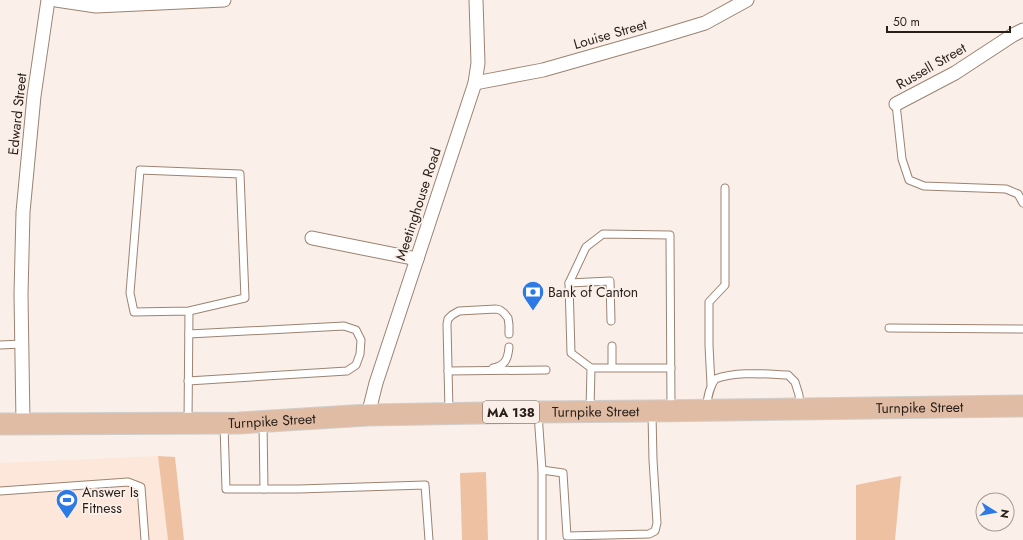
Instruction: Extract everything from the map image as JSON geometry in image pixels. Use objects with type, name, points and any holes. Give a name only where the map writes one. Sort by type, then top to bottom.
[{"type":"main road","name":"Turnpike Street","points":[[0,424],[224,423],[368,415],[1023,406]]},
{"type":"street","name":"Edward Street","points":[[23,423],[21,294],[23,212],[34,96],[48,0]]},
{"type":"street","points":[[56,0],[96,6],[224,0]]},
{"type":"street","name":"Meetinghouse Road","points":[[368,415],[376,383],[475,83],[478,63],[476,0]]},
{"type":"street","name":"Louise Street","points":[[475,83],[543,70],[705,23],[747,0]]},
{"type":"street","name":"Russell Street","points":[[896,104],[955,73],[1023,30]]},
{"type":"street","points":[[312,238],[417,259]]},
{"type":"lane","points":[[896,104],[902,159],[909,180],[924,186],[1006,190],[1018,194],[1023,203]]},
{"type":"lane","points":[[140,170],[240,174],[245,298],[189,311],[134,312],[130,293],[140,170]]},
{"type":"lane","points":[[711,385],[708,302],[725,286],[725,188]]},
{"type":"lane","points":[[542,470],[564,473],[567,536],[649,534],[655,531],[657,523],[653,460],[661,411],[671,368],[670,235],[603,234],[586,247],[569,283],[571,353],[591,368],[671,368]]},
{"type":"lane","points":[[569,283],[610,281],[611,321]]},
{"type":"lane","points":[[449,414],[448,319],[459,311],[490,309],[500,310],[508,318],[510,325],[509,334]]},
{"type":"lane","points":[[188,423],[189,311]]},
{"type":"lane","points":[[188,381],[346,371],[356,365],[360,354],[361,340],[356,330],[344,326],[189,334]]},
{"type":"lane","points":[[889,328],[1023,329]]},
{"type":"lane","points":[[0,345],[22,344]]},
{"type":"lane","points":[[612,346],[612,367]]},
{"type":"lane","points":[[475,370],[497,367],[503,364],[508,358],[509,347]]},
{"type":"lane","points":[[590,412],[591,368]]},
{"type":"lane","points":[[448,371],[546,370]]},
{"type":"lane","points":[[706,410],[708,395],[711,385],[715,379],[722,376],[750,374],[788,375],[794,382],[799,395],[801,409]]},
{"type":"lane","points":[[538,412],[542,470],[542,540]]},
{"type":"lane","points":[[262,422],[264,489]]},
{"type":"lane","points":[[224,423],[226,489],[307,489],[425,485],[429,540]]},
{"type":"lane","points":[[0,491],[128,482],[141,487],[145,540]]},
{"type":"shaded area","points":[[158,456],[168,540],[0,540],[0,463]]},
{"type":"shaded area","points":[[158,456],[175,457],[184,540],[168,540]]},
{"type":"shaded area","points":[[486,472],[488,540],[462,540],[460,473]]},
{"type":"shaded area","points":[[901,476],[895,540],[856,540],[856,485]]},
{"type":"place","name":"Bank of Canton","points":[[533,312]]},
{"type":"place","name":"Answer Is Fitness","points":[[67,520]]}]
